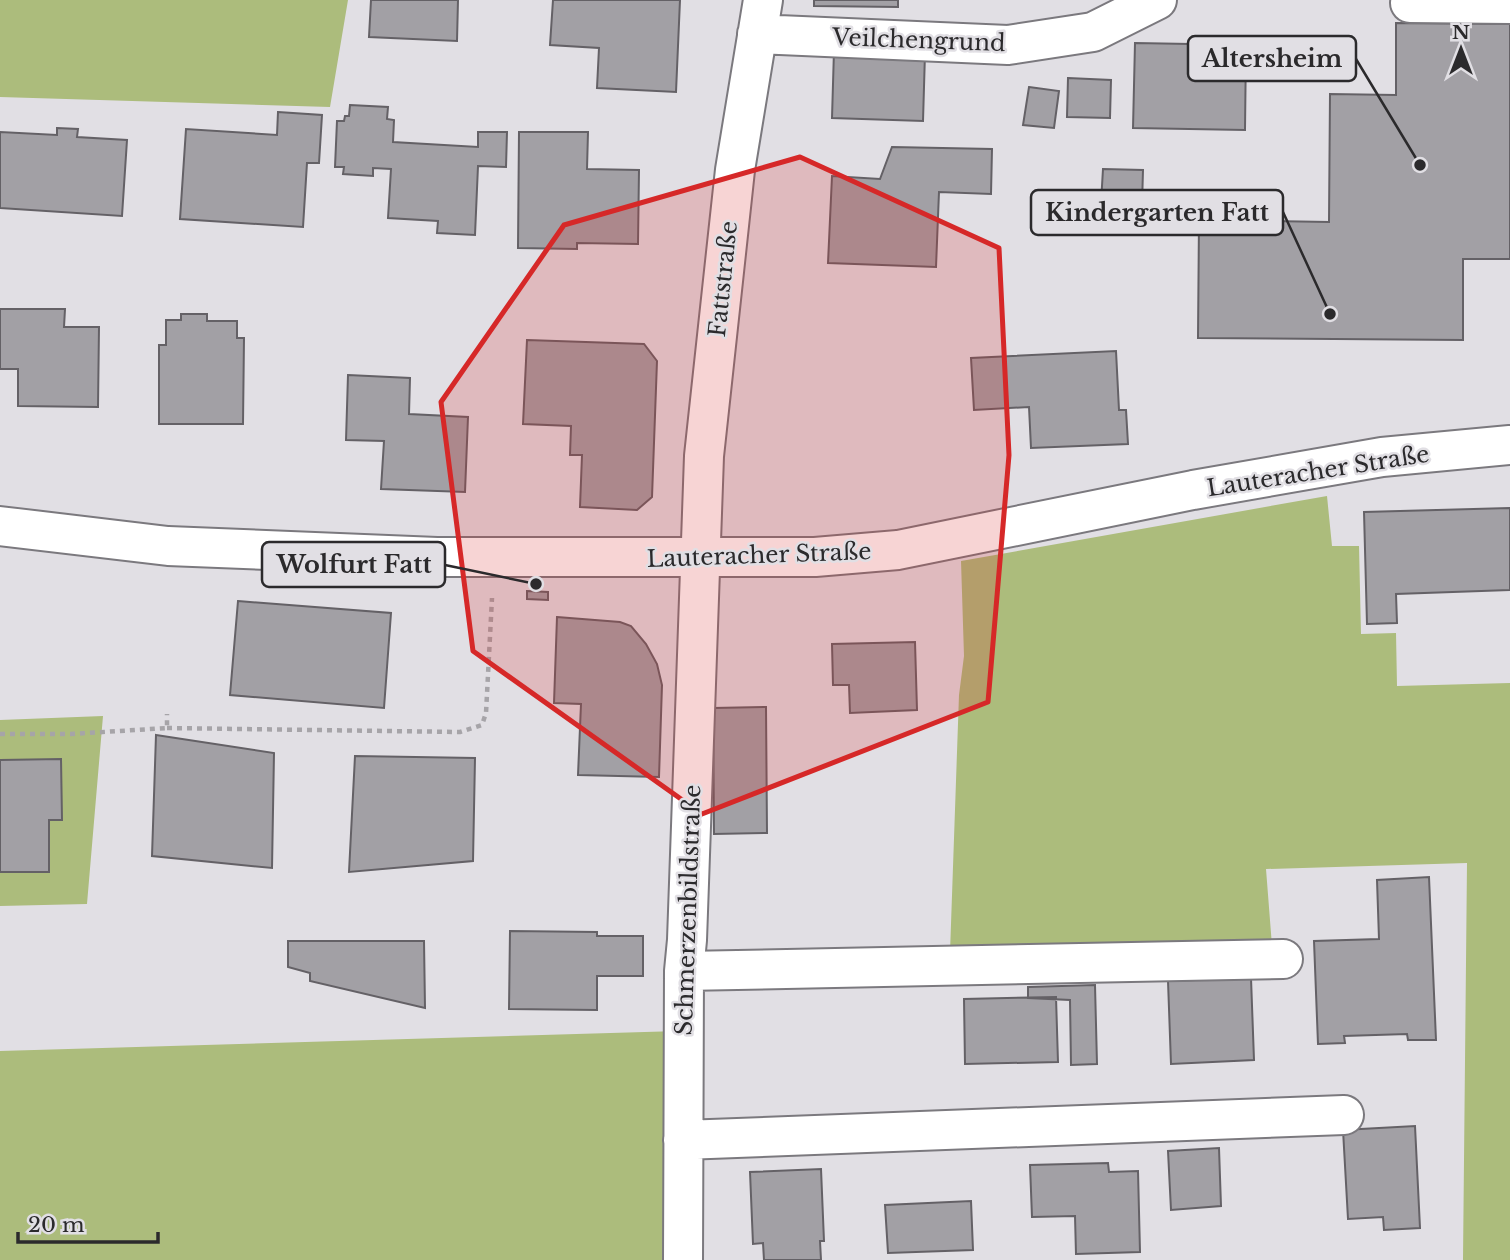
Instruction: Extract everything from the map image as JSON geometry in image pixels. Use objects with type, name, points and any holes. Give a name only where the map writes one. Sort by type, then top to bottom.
[{"type":"street","name":"Veilchengrund","points":[[760,17],[1008,45],[1093,32],[1157,0]]},
{"type":"street","points":[[1410,3],[1510,4]]},
{"type":"street","name":"Fattstraße","points":[[700,559],[704,456],[721,286],[760,17]]},
{"type":"street","name":"Lauteracher Straße","points":[[0,526],[168,545],[494,557],[815,557],[898,550],[1193,490],[1381,457],[1510,445]]},
{"type":"street","name":"Schmerzenbildstraße","points":[[683,1260],[684,971],[688,933],[700,559]]},
{"type":"street","points":[[684,971],[1283,959]]},
{"type":"street","points":[[683,1140],[1344,1115]]},
{"type":"path","points":[[0,734],[71,734],[167,728],[460,732],[482,725],[486,713],[494,557]]},
{"type":"path","points":[[167,714],[167,728]]},
{"type":"highlighted area","points":[[800,157],[999,248],[1009,455],[988,702],[702,814],[473,651],[441,402],[564,225]]},
{"type":"green space","points":[[0,0],[348,0],[330,107],[0,97]]},
{"type":"green space","points":[[1327,496],[1332,546],[1359,546],[1361,634],[1396,633],[1397,686],[1510,683],[1510,1260],[1463,1260],[1467,863],[1266,869],[1272,946],[950,953],[959,695],[964,656],[961,561]]},
{"type":"green space","points":[[103,716],[87,904],[0,906],[0,720]]},
{"type":"green space","points":[[679,1031],[680,1260],[0,1260],[0,1051]]},
{"type":"building","points":[[371,0],[458,0],[457,41],[369,37]]},
{"type":"building","points":[[553,0],[680,0],[676,92],[597,88],[599,48],[550,45]]},
{"type":"building","points":[[814,0],[898,0],[898,7],[814,6]]},
{"type":"building","points":[[1396,23],[1510,24],[1510,259],[1463,259],[1463,340],[1198,338],[1199,220],[1329,222],[1330,94],[1396,95]]},
{"type":"building","points":[[1135,43],[1246,45],[1245,130],[1133,128]]},
{"type":"building","points":[[834,50],[925,53],[923,121],[832,118]]},
{"type":"building","points":[[1068,78],[1111,80],[1110,118],[1067,117]]},
{"type":"building","points":[[1029,87],[1059,91],[1054,128],[1023,125]]},
{"type":"building","points":[[350,105],[388,107],[387,119],[394,120],[393,142],[478,147],[478,132],[507,132],[506,167],[478,166],[475,235],[437,233],[438,221],[388,218],[391,169],[373,168],[373,176],[343,174],[344,167],[335,167],[337,121],[344,121],[345,116],[349,116]]},
{"type":"building","points":[[278,112],[322,115],[319,163],[307,163],[303,227],[180,219],[186,129],[277,135]]},
{"type":"building","points":[[57,128],[78,129],[77,137],[127,140],[122,216],[0,208],[0,132],[57,135]]},
{"type":"building","points":[[519,132],[588,132],[587,169],[639,170],[638,244],[577,243],[577,249],[518,248]]},
{"type":"building","points":[[892,147],[992,149],[991,194],[939,192],[936,267],[828,263],[832,176],[880,179]]},
{"type":"building","points":[[1103,169],[1143,170],[1142,205],[1101,203]]},
{"type":"building","points":[[0,309],[65,309],[64,327],[99,327],[98,407],[18,406],[18,369],[0,369]]},
{"type":"building","points":[[181,314],[207,314],[207,321],[237,321],[237,338],[244,338],[243,424],[159,424],[159,345],[166,345],[166,320],[181,320]]},
{"type":"building","points":[[527,340],[644,344],[657,361],[652,497],[637,510],[580,507],[582,455],[570,455],[571,426],[523,424]]},
{"type":"building","points":[[1116,351],[1119,410],[1126,410],[1128,444],[1031,448],[1029,407],[974,410],[971,358]]},
{"type":"building","points":[[348,375],[410,378],[409,414],[468,417],[465,492],[381,489],[384,441],[346,440]]},
{"type":"building","points":[[1510,508],[1510,590],[1396,594],[1397,623],[1367,624],[1364,512]]},
{"type":"building","points":[[527,591],[548,592],[548,600],[527,599]]},
{"type":"building","points":[[238,601],[391,613],[384,708],[230,695]]},
{"type":"building","points":[[557,617],[620,622],[631,626],[646,644],[657,664],[662,685],[659,777],[578,775],[581,704],[554,703]]},
{"type":"building","points":[[915,642],[917,710],[850,713],[849,685],[833,685],[832,644]]},
{"type":"building","points":[[766,707],[767,833],[714,834],[713,708]]},
{"type":"building","points":[[156,735],[274,753],[272,868],[152,856]]},
{"type":"building","points":[[355,756],[475,758],[473,861],[349,872]]},
{"type":"building","points":[[61,759],[62,820],[49,820],[49,872],[0,872],[0,760]]},
{"type":"building","points":[[1429,877],[1436,1040],[1408,1040],[1407,1034],[1344,1036],[1345,1043],[1318,1044],[1314,941],[1379,939],[1377,880]]},
{"type":"building","points":[[510,931],[597,932],[597,936],[643,936],[643,976],[597,976],[597,1010],[509,1009]]},
{"type":"building","points":[[288,941],[424,941],[425,1008],[310,981],[310,973],[288,967]]},
{"type":"building","points":[[1251,978],[1254,1060],[1171,1064],[1168,981]]},
{"type":"building","points":[[1095,985],[1097,1064],[1071,1065],[1070,1000],[1028,998],[1028,987]]},
{"type":"building","points":[[1056,997],[1058,1062],[965,1064],[964,999]]},
{"type":"building","points":[[1415,1126],[1420,1228],[1384,1230],[1383,1217],[1348,1219],[1343,1130]]},
{"type":"building","points":[[1219,1148],[1221,1206],[1171,1210],[1168,1151]]},
{"type":"building","points":[[1108,1163],[1109,1172],[1138,1171],[1140,1252],[1076,1254],[1075,1216],[1032,1217],[1030,1165]]},
{"type":"building","points":[[821,1169],[824,1241],[820,1241],[821,1260],[764,1260],[763,1243],[753,1244],[750,1172]]},
{"type":"building","points":[[971,1201],[973,1250],[888,1253],[885,1205]]},
{"type":"place","name":"Altersheim","points":[[1420,165]]},
{"type":"place","name":"Kindergarten Fatt","points":[[1330,314]]},
{"type":"place","name":"Wolfurt Fatt","points":[[536,584]]}]
